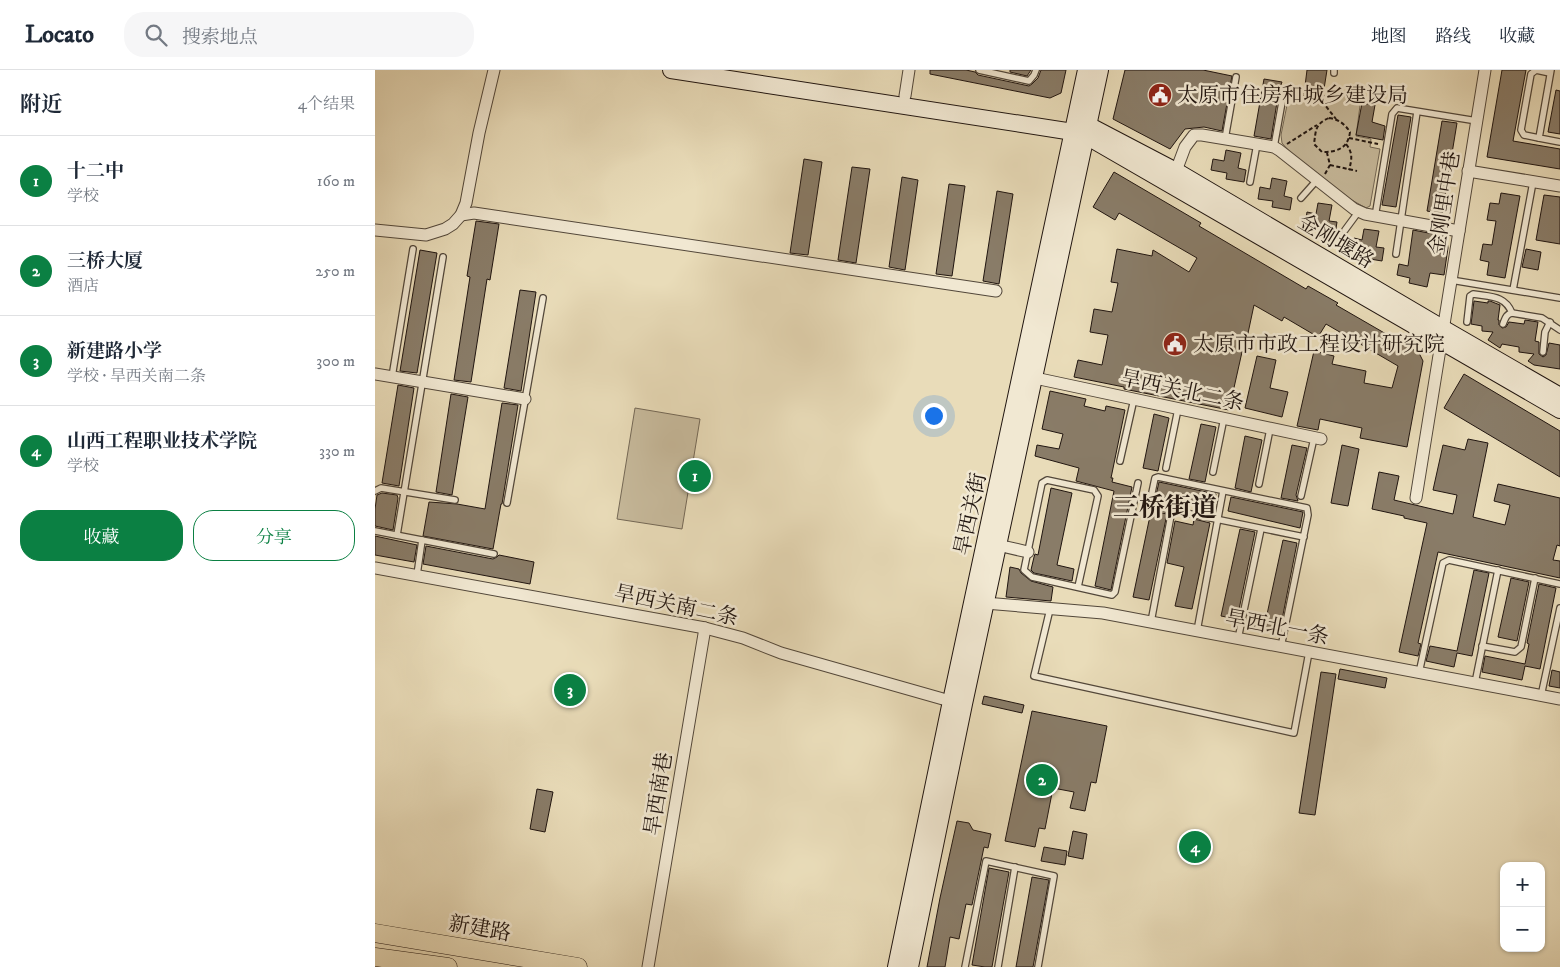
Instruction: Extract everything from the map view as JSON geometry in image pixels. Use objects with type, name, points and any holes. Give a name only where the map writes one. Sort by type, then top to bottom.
[{"type":"main road","points":[[671,70],[1081,129]]},
{"type":"main road","points":[[737,70],[905,96],[1081,129],[1443,335],[1560,410]]},
{"type":"main road","name":"旱西关街","points":[[910,967],[957,703],[985,603],[992,544],[1035,378],[1081,129],[1086,70]]},
{"type":"main road","name":"旱西关街","points":[[896,967],[957,703],[1081,129],[1100,70]]},
{"type":"main road","name":"金刚堰路","points":[[1081,129],[1176,171],[1443,335],[1560,396]]},
{"type":"main road","name":"新建路","points":[[375,933],[578,967]]},
{"type":"main road","name":"新建路","points":[[375,957],[448,967]]},
{"type":"street","points":[[375,230],[426,235],[445,229],[453,224],[461,215],[466,203],[479,133],[494,70]]},
{"type":"street","points":[[905,96],[909,70]]},
{"type":"street","name":"金刚里中巷","points":[[1416,498],[1485,70]]},
{"type":"street","points":[[1176,171],[1185,147],[1194,135],[1277,148],[1359,211],[1375,217],[1459,231]]},
{"type":"street","points":[[1468,171],[1560,186]]},
{"type":"street","points":[[461,215],[474,212],[996,291]]},
{"type":"street","points":[[375,374],[525,399]]},
{"type":"street","name":"旱西关北二条","points":[[1035,378],[1317,438]]},
{"type":"street","points":[[992,544],[1028,552]]},
{"type":"street","name":"旱西关南二条","points":[[375,568],[705,628],[743,638],[781,653],[957,703]]},
{"type":"street","name":"旱西北一条","points":[[985,603],[1103,613],[1560,699]]},
{"type":"street","name":"旱西南巷","points":[[648,967],[705,628]]},
{"type":"lane","points":[[979,70],[1029,80],[1035,76],[1036,70]]},
{"type":"lane","points":[[1539,138],[1551,72],[1536,70],[1531,74],[1521,130],[1524,135],[1539,138],[1560,142]]},
{"type":"lane","points":[[1225,139],[1236,77]]},
{"type":"lane","points":[[1277,148],[1284,91]]},
{"type":"lane","points":[[1375,217],[1392,114],[1397,108],[1477,121]]},
{"type":"lane","points":[[1397,254],[1417,112]]},
{"type":"lane","points":[[1251,182],[1257,144]]},
{"type":"lane","points":[[1301,198],[1319,181]]},
{"type":"lane","points":[[1513,290],[1533,182]]},
{"type":"lane","points":[[1345,230],[1359,211]]},
{"type":"lane","points":[[392,377],[413,250]]},
{"type":"lane","points":[[397,535],[443,257]]},
{"type":"lane","points":[[1451,280],[1560,298]]},
{"type":"lane","points":[[1467,322],[1470,296],[1473,294],[1504,300],[1512,313]]},
{"type":"lane","points":[[507,502],[543,298]]},
{"type":"lane","points":[[1503,324],[1506,316],[1512,313],[1542,318],[1560,330]]},
{"type":"lane","points":[[1543,352],[1545,332],[1550,322]]},
{"type":"lane","points":[[1120,461],[1134,399]]},
{"type":"lane","points":[[1166,468],[1178,409]]},
{"type":"lane","points":[[1213,472],[1224,418]]},
{"type":"lane","points":[[1259,484],[1270,428]]},
{"type":"lane","points":[[1301,496],[1317,438]]},
{"type":"lane","points":[[1281,647],[1304,538],[1308,516],[1307,508],[1158,477],[1155,478],[1150,502],[1152,506],[1304,538]]},
{"type":"lane","points":[[1078,588],[1098,496],[1094,490],[1047,480],[1042,484],[1024,570],[1032,577],[1078,588],[1112,595],[1115,592],[1138,483]]},
{"type":"lane","points":[[375,491],[381,488],[455,500]]},
{"type":"lane","points":[[1197,631],[1223,491]]},
{"type":"lane","points":[[1151,622],[1172,510]]},
{"type":"lane","points":[[1238,639],[1261,528]]},
{"type":"lane","points":[[375,530],[494,554]]},
{"type":"lane","points":[[417,575],[422,540]]},
{"type":"lane","points":[[1419,673],[1443,563],[1449,560],[1560,584]]},
{"type":"lane","points":[[1475,683],[1498,570]]},
{"type":"lane","points":[[1482,646],[1515,652],[1521,647],[1535,578]]},
{"type":"lane","points":[[1541,696],[1560,608]]},
{"type":"lane","points":[[1050,609],[1034,676],[1294,733],[1309,652]]},
{"type":"lane","points":[[965,967],[986,860],[1053,876],[1038,967]]},
{"type":"lane","points":[[998,967],[1015,867]]},
{"type":"path","points":[[1284,91],[1321,100],[1336,119],[1350,132],[1346,144],[1343,147],[1322,152],[1313,144],[1317,125]]},
{"type":"path","points":[[1277,148],[1321,121],[1329,118],[1336,119]]},
{"type":"path","points":[[1349,138],[1387,146]]},
{"type":"path","points":[[1346,144],[1351,151],[1352,158],[1349,170]]},
{"type":"path","points":[[1319,181],[1330,165],[1327,152]]},
{"type":"path","points":[[1330,165],[1357,171]]},
{"type":"shaded area","points":[[1290,90],[1320,97],[1333,93],[1361,98],[1356,136],[1371,139],[1370,147],[1380,149],[1370,206],[1366,208],[1350,199],[1290,152],[1282,143],[1281,135]]},
{"type":"shaded area","points":[[635,408],[700,419],[682,529],[617,519]]},
{"type":"building","points":[[930,70],[966,70],[975,72],[978,75],[1029,86],[1038,78],[1041,70],[1066,70],[1061,93],[1050,98],[930,74]]},
{"type":"building","points":[[1010,70],[1031,70],[1027,76],[1010,72]]},
{"type":"building","name":"太原市住房和城乡建设局","points":[[1125,70],[1203,70],[1232,76],[1222,131],[1204,127],[1185,129],[1170,149],[1113,119]]},
{"type":"building","points":[[1307,70],[1327,70],[1324,89],[1305,86]]},
{"type":"building","points":[[1502,70],[1526,70],[1513,141],[1560,149],[1560,169],[1487,157]]},
{"type":"building","points":[[1264,79],[1282,82],[1271,139],[1254,136]]},
{"type":"building","points":[[1556,90],[1560,91],[1560,134],[1548,132]]},
{"type":"building","points":[[1362,103],[1375,105],[1372,122],[1385,126],[1383,140],[1356,135]]},
{"type":"building","points":[[1398,115],[1411,117],[1396,207],[1382,205]]},
{"type":"building","points":[[1442,121],[1457,123],[1442,214],[1427,211]]},
{"type":"building","points":[[1226,150],[1241,153],[1238,168],[1246,170],[1244,182],[1226,179],[1227,173],[1211,170],[1213,159],[1224,161]]},
{"type":"building","points":[[804,159],[822,162],[808,255],[790,253]]},
{"type":"building","points":[[852,167],[870,169],[856,263],[838,260]]},
{"type":"building","points":[[1114,172],[1201,223],[1199,226],[1306,289],[1308,286],[1338,303],[1336,305],[1419,353],[1423,361],[1407,447],[1360,438],[1362,428],[1320,419],[1318,430],[1297,426],[1314,351],[1334,356],[1332,364],[1366,371],[1364,383],[1392,388],[1398,366],[1326,324],[1318,337],[1284,317],[1282,321],[1254,305],[1229,410],[1074,377],[1078,360],[1102,365],[1108,335],[1090,332],[1094,309],[1112,312],[1118,283],[1111,282],[1117,249],[1152,256],[1153,250],[1189,272],[1197,258],[1119,213],[1115,220],[1093,207]]},
{"type":"building","points":[[902,177],[918,180],[905,270],[889,267]]},
{"type":"building","points":[[1272,178],[1287,181],[1284,196],[1292,198],[1290,210],[1272,207],[1273,201],[1258,199],[1260,187],[1270,189]]},
{"type":"building","points":[[949,184],[965,186],[952,276],[936,274]]},
{"type":"building","points":[[997,191],[1013,194],[999,284],[983,281]]},
{"type":"building","points":[[1501,193],[1520,196],[1505,278],[1487,275],[1489,262],[1480,260],[1483,244],[1492,245],[1496,221],[1487,220],[1490,203],[1499,204]]},
{"type":"building","points":[[1544,195],[1560,197],[1560,244],[1536,240]]},
{"type":"building","points":[[1318,203],[1332,205],[1329,221],[1337,222],[1335,235],[1317,232],[1318,226],[1305,224],[1307,212],[1316,214]]},
{"type":"building","points":[[476,221],[499,224],[490,280],[487,279],[471,382],[454,380],[470,277],[467,276]]},
{"type":"building","points":[[1364,229],[1379,231],[1376,247],[1384,248],[1382,261],[1364,258],[1365,252],[1352,250],[1354,238],[1362,240]]},
{"type":"building","points":[[1413,230],[1444,236],[1447,241],[1448,248],[1444,275],[1430,273],[1427,287],[1409,283],[1410,278],[1397,275],[1399,264],[1408,266]]},
{"type":"building","points":[[1526,249],[1541,252],[1538,270],[1522,267]]},
{"type":"building","points":[[420,250],[437,253],[417,373],[400,371]]},
{"type":"building","points":[[520,290],[536,292],[521,391],[504,388]]},
{"type":"building","points":[[1474,301],[1488,303],[1490,301],[1500,305],[1498,320],[1502,328],[1506,327],[1509,322],[1524,324],[1525,320],[1538,322],[1535,341],[1539,342],[1539,354],[1543,357],[1546,355],[1549,343],[1560,345],[1560,369],[1534,365],[1528,361],[1534,354],[1519,352],[1519,347],[1502,344],[1500,348],[1488,340],[1493,332],[1482,331],[1482,326],[1471,324]]},
{"type":"building","points":[[1257,356],[1276,360],[1270,388],[1288,392],[1282,417],[1245,408]]},
{"type":"building","points":[[1464,374],[1560,431],[1560,477],[1444,408]]},
{"type":"building","points":[[398,385],[414,388],[399,486],[382,483]]},
{"type":"building","points":[[1050,391],[1086,399],[1084,406],[1105,411],[1106,406],[1125,410],[1111,478],[1113,478],[1112,482],[1132,487],[1111,590],[1095,586],[1114,491],[1076,481],[1079,468],[1035,456],[1037,445],[1059,449],[1063,434],[1042,429]]},
{"type":"building","points":[[451,394],[468,397],[452,495],[436,492]]},
{"type":"building","points":[[502,403],[518,405],[493,549],[423,536],[429,502],[485,509]]},
{"type":"building","points":[[1154,414],[1169,418],[1158,471],[1143,468]]},
{"type":"building","points":[[1201,424],[1216,427],[1205,482],[1189,479]]},
{"type":"building","points":[[1245,436],[1262,440],[1251,492],[1235,488]]},
{"type":"building","points":[[1468,439],[1488,443],[1473,517],[1505,525],[1510,505],[1494,501],[1498,484],[1560,498],[1560,546],[1557,545],[1553,560],[1560,561],[1560,578],[1438,552],[1418,643],[1421,644],[1418,656],[1399,652],[1427,523],[1372,509],[1379,472],[1399,476],[1394,500],[1453,514],[1457,495],[1433,490],[1443,445],[1465,450]]},
{"type":"building","points":[[1292,445],[1307,448],[1296,495],[1298,501],[1281,498]]},
{"type":"building","points":[[1342,445],[1359,449],[1348,506],[1331,503]]},
{"type":"building","points":[[1159,482],[1216,494],[1213,508],[1156,495]]},
{"type":"building","points":[[1051,488],[1072,493],[1057,565],[1074,569],[1072,581],[1034,573],[1031,570],[1035,554],[1038,555]]},
{"type":"building","points":[[382,493],[397,495],[398,498],[393,530],[375,526],[377,495]]},
{"type":"building","points":[[1231,497],[1303,512],[1300,528],[1228,511]]},
{"type":"building","points":[[1151,511],[1167,514],[1149,600],[1133,597]]},
{"type":"building","points":[[1194,519],[1210,523],[1192,609],[1175,606],[1184,567],[1167,563],[1175,521],[1193,525]]},
{"type":"building","points":[[1240,529],[1255,532],[1237,619],[1221,616]]},
{"type":"building","points":[[375,536],[417,545],[414,562],[375,555]]},
{"type":"building","points":[[1283,540],[1297,543],[1280,630],[1246,625],[1248,615],[1266,619]]},
{"type":"building","points":[[426,546],[493,559],[499,555],[534,562],[530,584],[423,564]]},
{"type":"building","points":[[1010,567],[1019,569],[1031,581],[1053,587],[1051,601],[1006,597]]},
{"type":"building","points":[[1474,570],[1489,573],[1472,656],[1457,653],[1454,667],[1426,661],[1430,646],[1457,651]]},
{"type":"building","points":[[1511,578],[1529,582],[1517,641],[1498,637]]},
{"type":"building","points":[[1539,584],[1556,588],[1540,669],[1525,666],[1522,680],[1482,672],[1485,656],[1525,664],[1529,644],[1527,643]]},
{"type":"building","points":[[1340,669],[1387,678],[1385,688],[1338,679]]},
{"type":"building","points":[[1552,670],[1560,672],[1560,688],[1549,686]]},
{"type":"building","points":[[1321,672],[1336,674],[1315,815],[1299,813]]},
{"type":"building","points":[[984,696],[1024,705],[1022,713],[982,704]]},
{"type":"building","points":[[1032,711],[1107,726],[1096,783],[1091,782],[1085,811],[1070,808],[1074,792],[1053,788],[1045,829],[1039,828],[1035,847],[1005,841]]},
{"type":"building","points":[[537,789],[553,792],[545,832],[530,829]]},
{"type":"building","points":[[957,821],[969,823],[973,830],[991,834],[988,848],[984,847],[972,905],[966,904],[959,939],[950,937],[945,967],[927,967],[940,898]]},
{"type":"building","points":[[1073,831],[1087,834],[1083,859],[1068,856]]},
{"type":"building","points":[[1044,847],[1067,851],[1065,865],[1041,861]]},
{"type":"building","points":[[989,868],[1009,872],[992,967],[985,967],[972,965]]},
{"type":"building","points":[[1032,877],[1049,880],[1033,967],[1016,967]]},
{"type":"place","name":"太原市住房和城乡建设局","points":[[1160,95]]},
{"type":"place","name":"太原市市政工程设计研究院","points":[[1175,344]]},
{"type":"place","name":"十二中","points":[[695,476]]},
{"type":"place","name":"新建路小学","points":[[570,690]]},
{"type":"place","name":"三桥大厦","points":[[1042,780]]},
{"type":"place","name":"山西工程职业技术学院","points":[[1195,847]]},
{"type":"district","name":"三桥街道","points":[[1165,507]]}]
